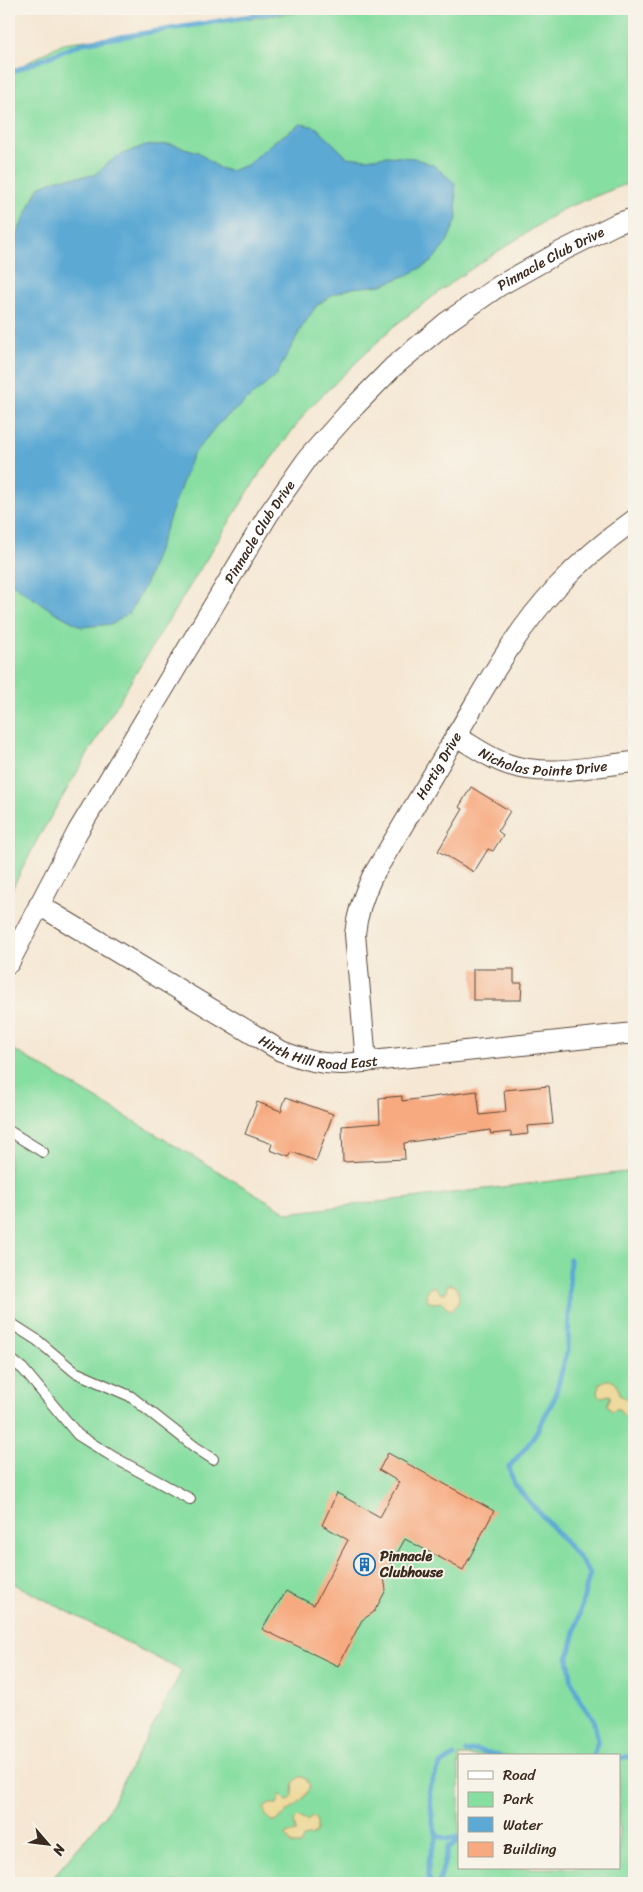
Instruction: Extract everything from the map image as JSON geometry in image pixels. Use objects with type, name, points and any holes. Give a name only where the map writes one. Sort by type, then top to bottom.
[{"type":"street","name":"Pinnacle Club Drive","points":[[9,963],[78,831],[263,523],[308,458],[350,411],[394,367],[447,322],[498,286],[616,224],[634,218]]},
{"type":"street","name":"Hartig Drive","points":[[366,1062],[355,934],[362,897],[504,656],[530,619],[555,588],[589,555],[634,520]]},
{"type":"street","name":"Nicholas Pointe Drive","points":[[456,736],[496,759],[518,767],[531,769],[557,770],[634,762]]},
{"type":"street","name":"Hirth Hill Road East","points":[[39,905],[281,1051],[328,1065],[634,1033]]},
{"type":"lane","points":[[9,1131],[43,1152]]},
{"type":"lane","points":[[9,1322],[37,1340],[75,1372],[130,1396],[213,1459]]},
{"type":"lane","points":[[9,1358],[23,1369],[78,1435],[115,1458],[190,1499]]},
{"type":"green space","points":[[323,9],[634,9],[634,181],[563,209],[459,277],[394,326],[310,407],[256,479],[131,681],[37,840],[9,895],[9,73],[63,43]]},
{"type":"green space","points":[[9,1047],[288,1213],[634,1171],[634,1883],[48,1883],[105,1816],[182,1671],[9,1581]]},
{"type":"sand","points":[[450,1284],[455,1286],[459,1296],[458,1303],[454,1308],[450,1310],[442,1302],[432,1303],[427,1300],[426,1294],[428,1289],[434,1286],[442,1294],[446,1292],[447,1286]]},
{"type":"sand","points":[[606,1380],[614,1382],[619,1395],[632,1401],[634,1411],[632,1415],[624,1416],[618,1408],[612,1411],[607,1405],[611,1396],[601,1397],[598,1394],[599,1384]]},
{"type":"sand","points":[[299,1777],[306,1779],[310,1786],[307,1792],[296,1806],[273,1822],[266,1816],[265,1807],[270,1804],[278,1804],[279,1796],[281,1795],[287,1801],[290,1800],[293,1795],[294,1782]]},
{"type":"sand","points":[[313,1816],[317,1822],[317,1832],[304,1837],[300,1845],[292,1845],[286,1836],[296,1832],[294,1821],[298,1817],[307,1821]]},
{"type":"water","points":[[301,124],[316,127],[347,157],[366,159],[387,156],[414,158],[433,165],[455,183],[457,219],[446,244],[431,262],[410,274],[382,285],[353,288],[334,294],[317,305],[302,327],[276,376],[217,425],[192,456],[146,583],[130,612],[113,624],[82,627],[54,612],[9,582],[9,486],[13,460],[9,450],[9,259],[20,227],[39,187],[58,179],[94,175],[116,157],[143,146],[171,144],[198,152],[219,168],[230,171],[247,165],[273,142]]},
{"type":"building","points":[[471,787],[510,811],[498,831],[503,835],[493,851],[488,849],[474,872],[438,851],[463,809],[459,807]]},
{"type":"building","points":[[473,969],[514,969],[514,983],[522,983],[521,1000],[473,1000]]},
{"type":"building","points":[[549,1086],[553,1124],[527,1126],[528,1134],[511,1136],[511,1132],[491,1134],[490,1130],[404,1143],[405,1159],[343,1162],[342,1126],[380,1123],[379,1098],[402,1096],[402,1101],[477,1091],[480,1115],[506,1112],[504,1090]]},
{"type":"building","points":[[286,1097],[333,1114],[316,1161],[292,1152],[289,1157],[270,1150],[272,1144],[245,1134],[257,1102],[281,1111]]},
{"type":"building","name":"Pinnacle Clubhouse","points":[[388,1453],[494,1511],[463,1570],[405,1539],[384,1577],[386,1590],[374,1612],[362,1620],[338,1666],[262,1629],[286,1591],[314,1605],[348,1540],[322,1525],[337,1493],[380,1517],[399,1482],[379,1470]]},
{"type":"waterway","points":[[9,73],[83,43],[294,9]]},
{"type":"waterway","points":[[570,1259],[568,1349],[554,1399],[532,1440],[509,1467],[514,1484],[575,1553],[590,1573],[568,1659],[572,1682],[580,1701],[593,1719],[598,1740],[594,1754]]},
{"type":"waterway","points":[[466,1752],[476,1750],[491,1754]]},
{"type":"waterway","points":[[437,1836],[433,1824],[429,1789],[440,1765],[454,1756]]},
{"type":"waterway","points":[[620,1758],[634,1756]]},
{"type":"waterway","points":[[431,1883],[428,1866],[437,1836],[448,1839],[458,1837]]},
{"type":"waterway","points":[[439,1883],[448,1848],[458,1841]]},
{"type":"place","name":"Pinnacle Clubhouse","points":[[364,1564]]}]
